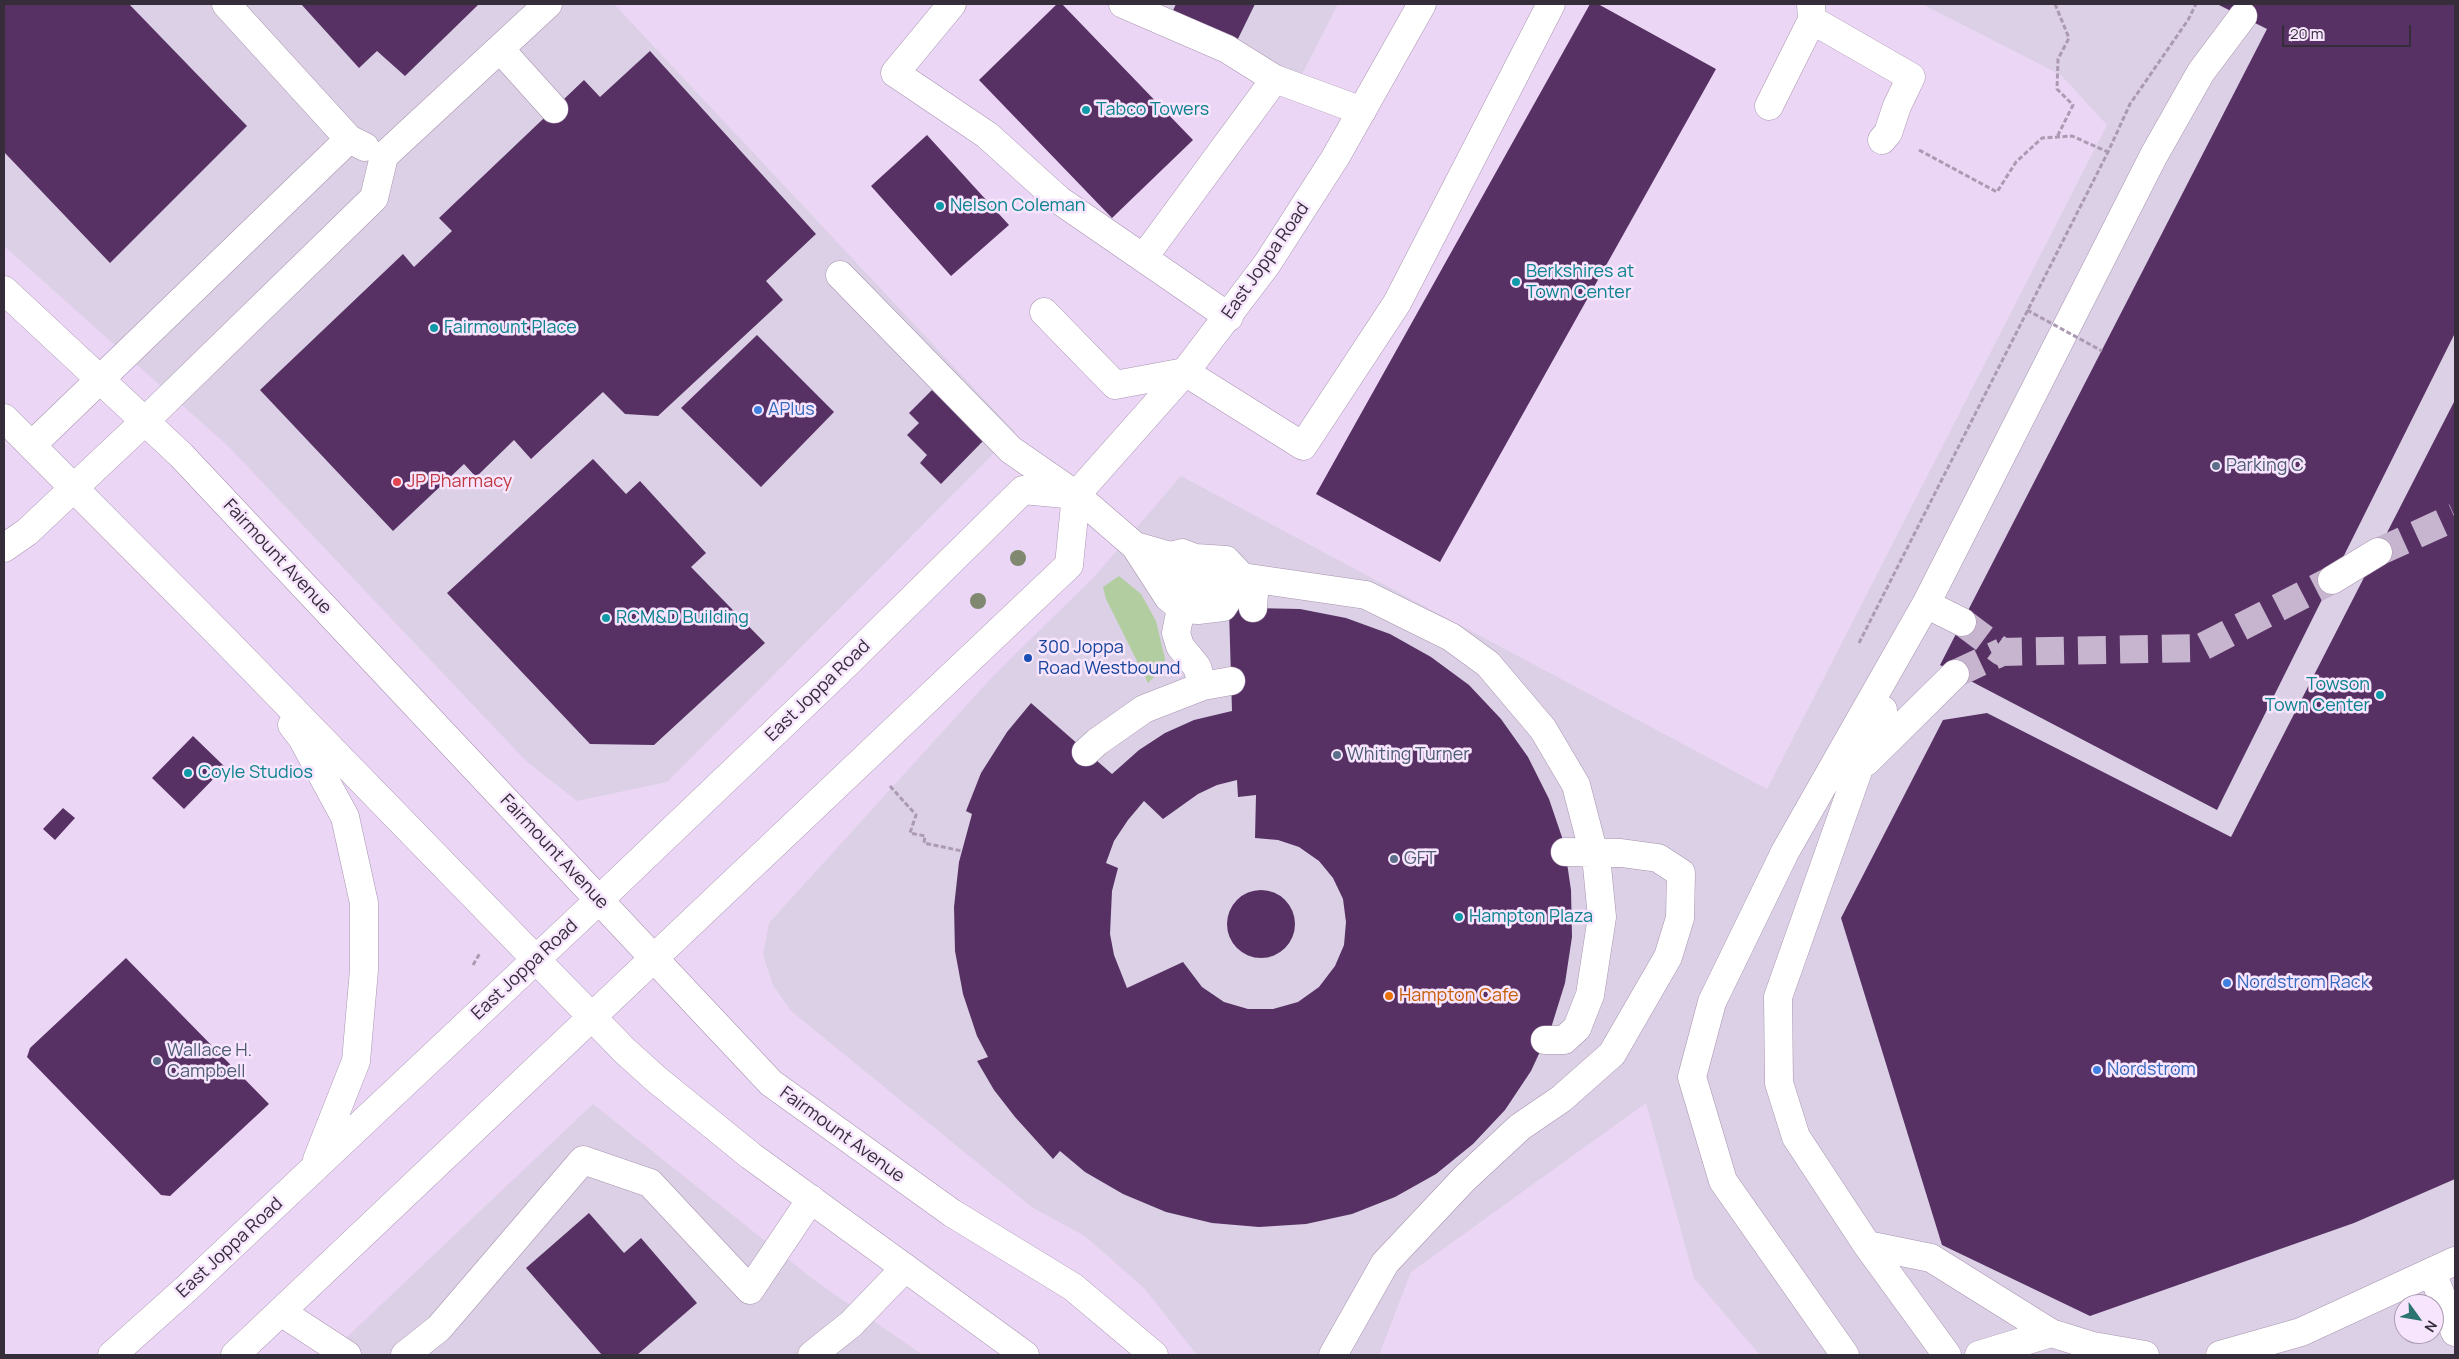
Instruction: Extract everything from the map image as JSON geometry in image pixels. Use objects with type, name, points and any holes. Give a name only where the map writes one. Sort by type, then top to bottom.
[{"type":"main road","points":[[226,4],[349,140],[384,156]]},
{"type":"main road","points":[[4,548],[27,532],[74,486],[146,421],[374,198],[384,156],[548,4]]},
{"type":"main road","points":[[952,4],[895,73],[987,135],[1059,200],[1229,317]]},
{"type":"main road","points":[[1123,4],[1227,49],[1275,79],[1362,111]]},
{"type":"main road","points":[[1044,312],[1115,385],[1185,372],[1303,446],[1397,302],[1551,4]]},
{"type":"main road","name":"East Joppa Road","points":[[112,1355],[312,1171],[599,900],[844,666],[1023,490],[1076,495],[1185,372],[1229,317],[1304,207],[1362,111],[1418,5]]},
{"type":"main road","points":[[1774,96],[1811,12],[1911,77],[1885,136]]},
{"type":"main road","points":[[1845,1355],[1723,1181],[1692,1077],[1712,1002],[1785,852],[1926,604],[2154,155],[2201,72],[2243,16]]},
{"type":"main road","points":[[500,49],[554,109]]},
{"type":"main road","points":[[1144,257],[1275,79]]},
{"type":"main road","points":[[32,445],[349,140]]},
{"type":"main road","points":[[840,275],[1011,450],[1076,495],[1135,546],[1168,597],[1181,608],[1198,610],[1224,607],[1249,578]]},
{"type":"main road","name":"Fairmount Avenue","points":[[4,290],[146,421],[208,484],[771,1083],[952,1213],[1073,1287],[1153,1352]]},
{"type":"main road","points":[[4,418],[74,486],[537,958],[592,1017],[656,1079],[751,1156],[1025,1355]]},
{"type":"main road","points":[[234,1355],[1069,565],[1076,495]]},
{"type":"main road","points":[[1135,546],[1170,556],[1182,553],[1195,558],[1226,560],[1249,578],[1366,595],[1451,637],[1488,664],[1543,729],[1576,786],[1597,866],[1602,917],[1590,995],[1577,1028],[1564,1040],[1546,1040]]},
{"type":"main road","points":[[2332,580],[2378,552]]},
{"type":"main road","points":[[1249,578],[1253,608]]},
{"type":"main road","points":[[1926,604],[1962,622]]},
{"type":"main road","points":[[1926,604],[1858,770],[1778,996],[1779,1083],[1796,1137],[1867,1245],[1948,1355]]},
{"type":"main road","points":[[1181,608],[1176,633],[1180,646],[1197,667],[1202,686]]},
{"type":"main road","points":[[226,641],[302,738],[344,817],[364,903],[364,970],[356,1061],[312,1171]]},
{"type":"main road","points":[[1858,770],[1956,674]]},
{"type":"main road","points":[[1086,752],[1144,709],[1202,686],[1231,681]]},
{"type":"main road","points":[[1333,1355],[1384,1263],[1464,1179],[1520,1127],[1561,1099],[1612,1054],[1668,957],[1680,918],[1682,873],[1658,858],[1621,852],[1565,852]]},
{"type":"main road","points":[[405,1355],[438,1328],[583,1160],[650,1183],[750,1290],[810,1199]]},
{"type":"main road","points":[[1867,1245],[1931,1258],[2051,1333],[2093,1346],[2145,1355]]},
{"type":"main road","points":[[2220,1355],[2301,1332],[2444,1267],[2455,1332]]},
{"type":"main road","points":[[812,1355],[851,1324],[905,1268]]},
{"type":"main road","points":[[1345,1355],[1358,1310]]},
{"type":"main road","points":[[281,1312],[346,1355]]},
{"type":"main road","points":[[1980,1355],[2051,1333]]},
{"type":"path","points":[[2055,4],[2069,38],[2058,59],[2057,89],[2073,105],[2057,137]]},
{"type":"path","points":[[1856,647],[2108,152],[2130,104],[2188,20],[2196,4]]},
{"type":"path","points":[[1885,136],[1997,192],[2016,162],[2042,138],[2072,136],[2108,152]]},
{"type":"path","points":[[2027,310],[2102,351]]},
{"type":"path","points":[[890,786],[916,814],[910,833],[926,836],[924,843],[962,851]]},
{"type":"path","points":[[469,972],[482,950]]},
{"type":"shaded area","points":[[4,4],[614,4],[1015,432],[667,782],[577,801],[526,761],[229,447],[4,246]]},
{"type":"shaded area","points":[[1134,4],[1338,4],[1296,86]]},
{"type":"shaded area","name":"Towson Town Center","points":[[1922,4],[2455,4],[2455,1355],[1760,1355],[1694,1278],[1646,1103],[1411,1272],[1379,1355],[1197,1355],[1144,1288],[1085,1236],[1033,1208],[791,1011],[773,985],[763,955],[769,923],[995,674],[1094,577],[1181,476],[1767,789],[2107,125],[2061,75]]},
{"type":"shaded area","points":[[593,1104],[818,1283],[923,1355],[328,1355]]},
{"type":"green space","points":[[1119,576],[1141,594],[1156,621],[1165,659],[1164,667],[1148,683],[1106,599],[1103,587]]},
{"type":"building","points":[[4,4],[129,4],[247,126],[110,263],[4,152]]},
{"type":"building","points":[[301,4],[479,4],[405,76],[377,51],[359,68]]},
{"type":"building","name":"Tabco Towers","points":[[1057,4],[1062,4],[1193,140],[1112,218],[979,80]]},
{"type":"building","points":[[1176,4],[1255,4],[1234,47],[1170,17]]},
{"type":"building","name":"Berkshires at Town Center","points":[[1590,4],[1598,4],[1716,69],[1440,562],[1316,494]]},
{"type":"building","name":"Parking C","points":[[2217,4],[2455,4],[2455,333],[2217,810],[1940,665],[2267,29]]},
{"type":"building","points":[[650,51],[816,234],[766,281],[783,300],[658,416],[625,414],[603,392],[531,459],[514,440],[476,477],[464,464],[393,531],[260,390],[403,254],[414,267],[452,231],[439,218],[584,80],[600,97]]},
{"type":"building","name":"Nelson Coleman","points":[[927,135],[1009,225],[951,276],[871,186]]},
{"type":"building","name":"APlus","points":[[757,335],[834,412],[761,487],[681,408]]},
{"type":"building","points":[[932,390],[984,440],[941,484],[920,463],[927,455],[907,435],[919,423],[909,413]]},
{"type":"building","name":"Nordstrom","points":[[2455,400],[2455,1179],[2354,1223],[2090,1316],[1942,1245],[1841,918],[1943,720],[1987,713],[2231,837]]},
{"type":"building","name":"RCM&D Building","points":[[593,459],[626,494],[640,481],[706,553],[691,567],[765,643],[654,745],[590,744],[447,593]]},
{"type":"building","name":"Hampton Plaza","points":[[1253,608],[1300,609],[1346,618],[1390,634],[1431,657],[1469,685],[1501,719],[1528,757],[1549,799],[1564,843],[1571,890],[1572,937],[1565,983],[1551,1028],[1531,1071],[1505,1110],[1473,1144],[1436,1174],[1395,1197],[1352,1214],[1306,1224],[1259,1227],[1212,1223],[1166,1212],[1123,1194],[1085,1172],[1060,1151],[1053,1159],[1015,1117],[994,1090],[977,1061],[988,1057],[977,1036],[963,994],[955,951],[954,907],[959,862],[972,814],[966,811],[981,773],[1007,732],[1031,703],[1112,774],[1139,750],[1165,733],[1194,720],[1232,711],[1229,610]],"holes":[[[1237,780],[1238,797],[1256,795],[1255,838],[1278,840],[1299,847],[1319,861],[1333,878],[1343,899],[1346,922],[1344,945],[1335,966],[1319,987],[1298,1002],[1273,1009],[1248,1009],[1224,1002],[1202,987],[1183,962],[1127,988],[1114,955],[1110,934],[1112,891],[1118,868],[1106,863],[1114,841],[1144,801],[1163,819],[1198,794],[1217,785]]]},
{"type":"building","name":"Coyle Studios","points":[[193,736],[225,767],[184,809],[152,778]]},
{"type":"building","points":[[63,808],[75,818],[55,840],[43,829]]},
{"type":"building","points":[[1261,890],[1274,893],[1285,900],[1292,911],[1295,924],[1292,937],[1285,948],[1274,955],[1261,958],[1248,955],[1237,948],[1230,937],[1227,924],[1230,911],[1237,900],[1248,893]]},
{"type":"building","points":[[126,958],[269,1104],[170,1196],[161,1195],[27,1057],[30,1048]]},
{"type":"building","points":[[589,1213],[624,1253],[641,1238],[697,1303],[637,1355],[602,1355],[526,1268]]},
{"type":"tunnel","points":[[2378,552],[2455,517]]},
{"type":"tunnel","points":[[1962,622],[2002,652],[2200,648],[2332,580]]},
{"type":"tunnel","points":[[1955,674],[2002,652]]},
{"type":"place","name":"Tabco Towers","points":[[1086,110]]},
{"type":"place","name":"Nelson Coleman","points":[[940,206]]},
{"type":"place","name":"Berkshires at Town Center","points":[[1516,282]]},
{"type":"place","name":"Fairmount Place","points":[[434,328]]},
{"type":"place","name":"APlus","points":[[758,410]]},
{"type":"place","name":"Parking C","points":[[2216,466]]},
{"type":"place","name":"JP Pharmacy","points":[[397,482]]},
{"type":"place","name":"RCM&D Building","points":[[606,618]]},
{"type":"place","name":"300 Joppa Road Westbound","points":[[1028,658]]},
{"type":"place","name":"Towson Town Center","points":[[2380,695]]},
{"type":"place","name":"Whiting Turner","points":[[1337,755]]},
{"type":"place","name":"Coyle Studios","points":[[188,773]]},
{"type":"place","name":"GFT","points":[[1394,859]]},
{"type":"place","name":"Hampton Plaza","points":[[1459,917]]},
{"type":"place","name":"Nordstrom Rack","points":[[2227,983]]},
{"type":"place","name":"Hampton Cafe","points":[[1389,996]]},
{"type":"place","name":"Wallace H. Campbell","points":[[157,1061]]},
{"type":"place","name":"Nordstrom","points":[[2097,1070]]}]
